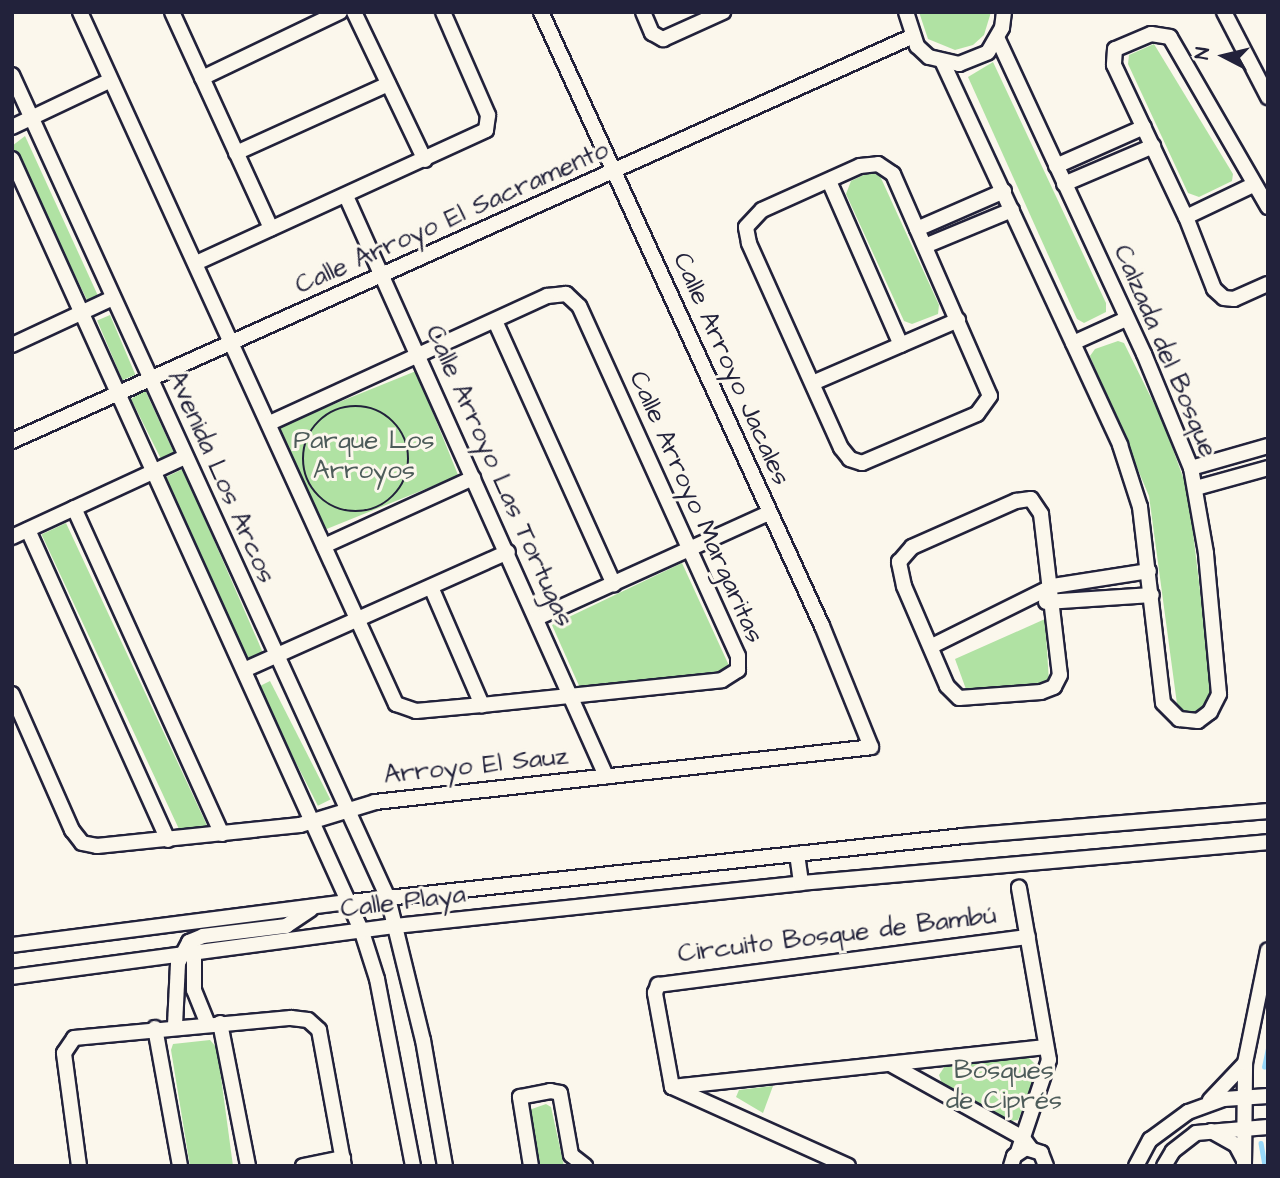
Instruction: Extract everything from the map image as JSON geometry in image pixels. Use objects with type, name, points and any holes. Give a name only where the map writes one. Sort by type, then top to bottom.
[{"type":"street","name":"Calle Arroyo Margaritas","points":[[80,12],[109,81],[269,423],[355,620],[401,708],[482,705],[735,675],[738,656],[575,301],[566,294],[554,294],[269,423]]},
{"type":"street","points":[[172,12],[271,228]]},
{"type":"street","points":[[202,78],[340,12]]},
{"type":"street","points":[[354,12],[425,160]]},
{"type":"street","points":[[196,263],[477,136],[489,123],[443,12]]},
{"type":"street","name":"Calle Arroyo Jacales","points":[[541,12],[822,626],[872,747]]},
{"type":"street","points":[[643,12],[652,33],[663,38],[719,13]]},
{"type":"street","points":[[906,12],[911,37],[929,57],[943,63],[974,60],[998,40],[1004,12]]},
{"type":"street","points":[[1224,12],[1268,97]]},
{"type":"street","points":[[1268,207],[1253,185],[1175,44],[1163,33],[1119,46],[1113,54],[1219,295],[1234,299],[1268,284]]},
{"type":"street","name":"Calle Arroyo El Sacramento","points":[[12,441],[911,37]]},
{"type":"street","name":"Calzada del Bosque","points":[[943,63],[1004,191],[1132,476],[1149,571],[1163,703],[1179,719],[1198,721],[1210,712],[1219,694],[1196,488],[1191,468],[998,40]]},
{"type":"street","name":"Avenida Los Arcos","points":[[12,75],[388,898],[423,1040],[445,1166]]},
{"type":"street","points":[[12,127],[109,81]]},
{"type":"street","points":[[236,153],[388,84]]},
{"type":"street","points":[[1056,166],[1144,127]]},
{"type":"street","points":[[1064,184],[1153,146]]},
{"type":"street","points":[[12,159],[362,932],[377,979],[412,1166]]},
{"type":"street","points":[[884,165],[893,174],[988,384],[988,404],[977,414],[876,460],[856,463],[845,454],[815,382],[749,243],[746,227],[762,210],[829,181],[860,166],[884,165]]},
{"type":"street","points":[[829,181],[901,345]]},
{"type":"street","points":[[1186,217],[1253,185]]},
{"type":"street","points":[[917,229],[1004,191]]},
{"type":"street","name":"Calle Arroyo Las Tortugas","points":[[346,196],[607,776]]},
{"type":"street","points":[[925,246],[1012,210]]},
{"type":"street","points":[[12,345],[113,298]]},
{"type":"street","points":[[1073,343],[1126,319]]},
{"type":"street","points":[[815,382],[958,320]]},
{"type":"street","points":[[495,321],[614,584]]},
{"type":"street","points":[[1191,468],[1268,446]]},
{"type":"street","points":[[12,537],[186,457]]},
{"type":"street","points":[[1196,488],[1268,467]]},
{"type":"street","points":[[324,547],[473,478]]},
{"type":"street","points":[[1031,499],[1041,514],[1055,604],[1061,667],[1057,682],[1048,690],[959,698],[947,686],[900,577],[899,562],[912,547],[1016,501],[1031,499]]},
{"type":"street","points":[[74,508],[222,834]]},
{"type":"street","points":[[537,618],[769,513]]},
{"type":"street","points":[[28,530],[168,840]]},
{"type":"street","points":[[244,670],[508,552]]},
{"type":"street","points":[[932,646],[1030,600],[1053,586],[1149,571]]},
{"type":"street","points":[[431,587],[482,705]]},
{"type":"street","points":[[1030,600],[1055,604],[1152,595]]},
{"type":"street","name":"Arroyo El Sauz","points":[[12,694],[72,830],[88,845],[222,834],[312,821],[346,808],[872,747]]},
{"type":"street","name":"Calle Playa","points":[[12,945],[350,902],[797,854],[1186,815],[1268,811]]},
{"type":"street","name":"Calle Playa","points":[[12,977],[187,956],[395,926],[801,883],[1268,842]]},
{"type":"street","points":[[797,854],[801,883]]},
{"type":"street","name":"Circuito Bosque de Bambú","points":[[1011,1166],[1024,1146],[1048,1072],[1019,888]]},
{"type":"street","points":[[175,1025],[187,956],[195,938],[286,926],[311,909]]},
{"type":"street","name":"Circuito Bosque de Bambú","points":[[672,1087],[655,993],[665,981],[1028,937]]},
{"type":"street","points":[[1244,1162],[1245,1063],[1268,950]]},
{"type":"street","points":[[187,956],[194,990],[214,1023],[248,1166]]},
{"type":"street","points":[[79,1166],[66,1047],[82,1035],[175,1025],[291,1018],[314,1023],[323,1042],[344,1162],[303,1166]]},
{"type":"street","points":[[155,1028],[180,1166]]},
{"type":"street","points":[[672,1087],[1046,1047]]},
{"type":"street","points":[[1136,1166],[1166,1126],[1205,1104],[1245,1063]]},
{"type":"street","points":[[890,1064],[1024,1146],[1041,1153],[1046,1166]]},
{"type":"street","points":[[672,1087],[848,1166]]},
{"type":"street","points":[[531,1166],[520,1097],[550,1091],[560,1093],[571,1156],[585,1166]]},
{"type":"street","points":[[1205,1104],[1268,1096]]},
{"type":"street","points":[[1166,1126],[1182,1144]]},
{"type":"street","points":[[1164,1166],[1182,1144],[1209,1130],[1268,1127]]},
{"type":"street","points":[[1209,1130],[1236,1145],[1244,1162]]},
{"type":"path","points":[[362,406],[393,420],[408,450],[408,468],[390,500],[357,512],[323,501],[304,471],[307,438],[316,423],[329,412],[362,406]]},
{"type":"green space","points":[[919,12],[991,12],[984,35],[973,45],[955,50],[928,39]]},
{"type":"green space","points":[[1154,44],[1233,174],[1232,181],[1199,197],[1188,193],[1128,64],[1129,55]]},
{"type":"green space","points":[[993,62],[1106,303],[1106,312],[1084,323],[1077,319],[968,77]]},
{"type":"green space","points":[[25,136],[99,298],[88,302],[12,146]]},
{"type":"green space","points":[[870,172],[880,176],[939,305],[938,314],[912,324],[904,321],[846,194],[851,181]]},
{"type":"green space","points":[[110,315],[135,375],[123,380],[97,320]]},
{"type":"green space","points":[[1118,341],[1124,343],[1163,422],[1188,491],[1212,690],[1208,708],[1188,717],[1177,704],[1149,496],[1090,356],[1095,349]]},
{"type":"green space","name":"Parque Los Arroyos","points":[[416,371],[458,476],[319,532],[277,427]]},
{"type":"green space","points":[[145,390],[175,455],[162,461],[131,399]]},
{"type":"green space","points":[[183,469],[263,653],[248,659],[166,477]]},
{"type":"green space","points":[[66,523],[207,826],[183,837],[42,534]]},
{"type":"green space","points":[[682,563],[731,670],[580,688],[552,625]]},
{"type":"green space","points":[[1045,619],[1049,682],[967,692],[955,659]]},
{"type":"green space","points":[[270,681],[330,800],[318,806],[258,687]]},
{"type":"green space","points":[[210,1040],[217,1048],[233,1166],[190,1166],[171,1050],[173,1044]]},
{"type":"green space","name":"Bosques de Ciprés","points":[[1027,1056],[1040,1069],[1018,1120],[1010,1121],[942,1084],[939,1075],[945,1066]]},
{"type":"green space","points":[[773,1086],[763,1113],[736,1097],[739,1090]]},
{"type":"green space","points":[[546,1104],[551,1107],[564,1166],[539,1166],[529,1110]]},
{"type":"waterway","points":[[1264,1067],[1268,1048]]},
{"type":"waterway","points":[[1261,1143],[1265,1166]]}]
